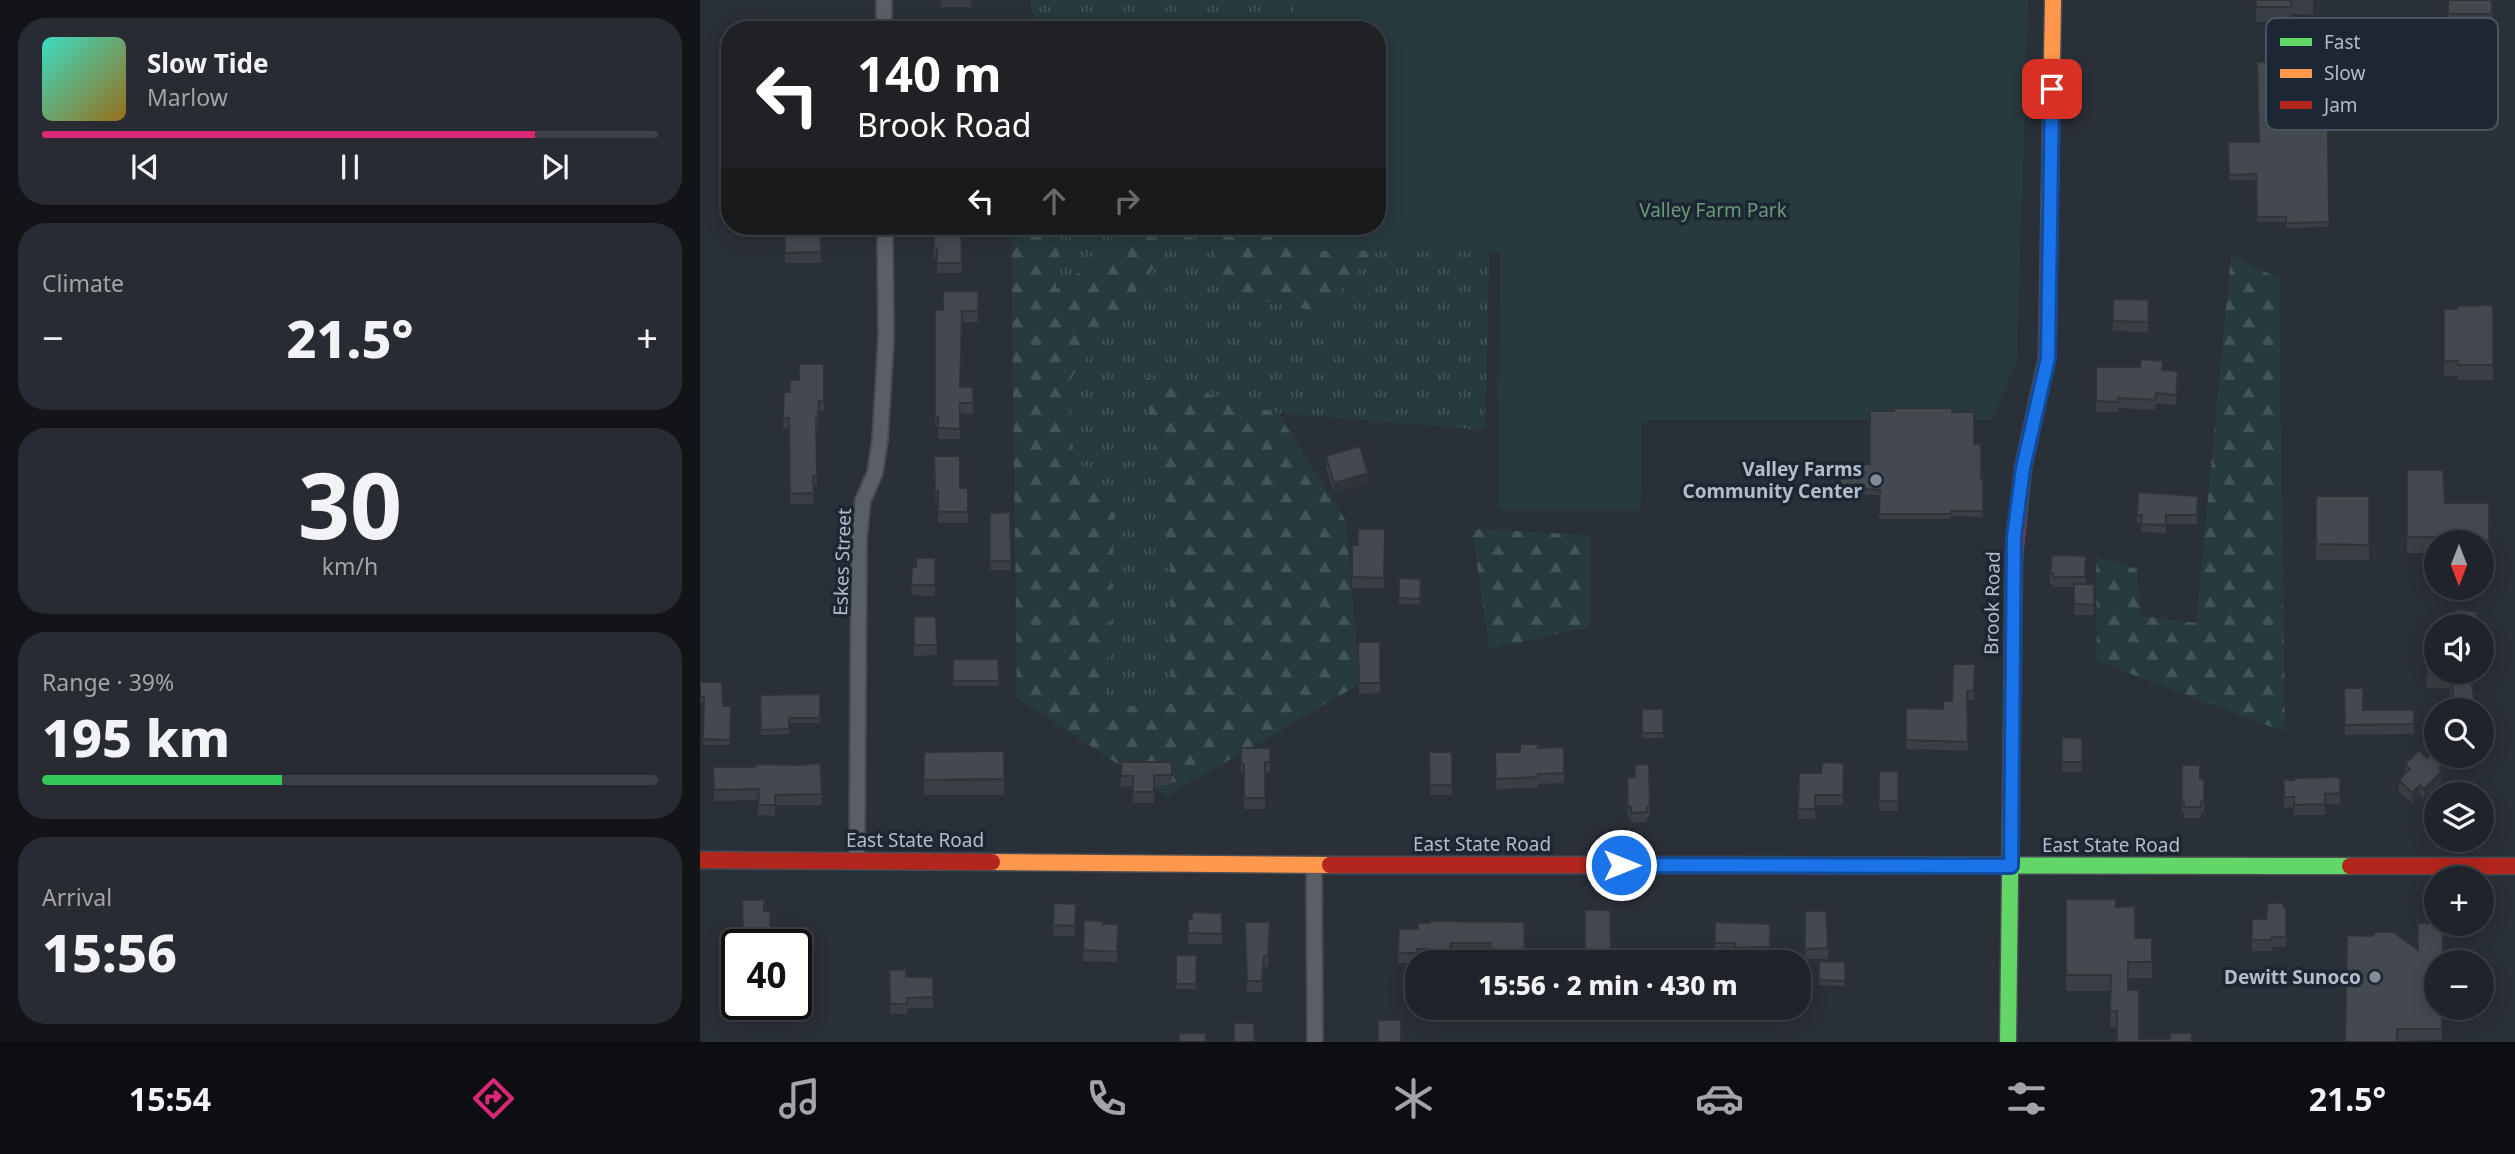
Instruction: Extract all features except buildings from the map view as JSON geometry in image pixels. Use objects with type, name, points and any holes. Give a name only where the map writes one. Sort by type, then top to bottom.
[{"type":"street","points":[[884,0],[884,21]]},
{"type":"street","name":"Brook Road","points":[[2008,1042],[2014,537],[2023,468],[2048,358],[2053,0]]},
{"type":"street","name":"Eskes Street","points":[[857,861],[859,537],[863,500],[875,474],[880,440],[886,340],[885,235]]},
{"type":"street","name":"East State Road","points":[[700,860],[1314,865],[2515,866]]},
{"type":"street","points":[[1314,865],[1315,1042]]},
{"type":"green space","points":[[1030,0],[1305,0],[1298,21],[1037,21]]},
{"type":"green space","name":"Valley Farm Park","points":[[1293,0],[2028,0],[2017,361],[1991,420],[1642,420],[1641,509],[1498,509],[1500,251],[1292,251],[1292,235],[1386,235],[1386,21],[1293,21]]},
{"type":"green space","points":[[1490,232],[1485,430],[1278,413],[1146,377],[1170,567],[1172,704],[1106,707],[1115,515],[1073,451],[1069,381],[1170,244],[1204,235],[1387,238]]},
{"type":"green space","points":[[1011,235],[1061,235],[1056,289],[1121,242],[1123,235],[1204,235],[1171,244],[1069,381],[1073,451],[1115,515],[1106,707],[1172,704],[1170,567],[1145,377],[1278,413],[1346,521],[1360,684],[1167,796],[1017,698]]},
{"type":"green space","points":[[1061,235],[1123,235],[1121,241],[1055,289]]},
{"type":"green space","points":[[1208,235],[1384,235],[1387,238],[1323,312],[1229,295]]},
{"type":"green space","points":[[2231,256],[2279,278],[2285,732],[2097,661],[2096,557],[2137,569],[2141,616],[2196,623]]},
{"type":"green space","points":[[1472,529],[1589,535],[1589,627],[1489,649]]},
{"type":"traffic: fast","points":[[2008,1042],[2014,556]]},
{"type":"traffic: fast","points":[[1593,865],[2350,866]]},
{"type":"traffic: slow","points":[[2049,243],[2053,0]]},
{"type":"traffic: slow","points":[[992,862],[1330,865]]},
{"type":"traffic: jam","points":[[2014,556],[2023,468],[2047,358],[2049,243]]},
{"type":"traffic: jam","points":[[700,860],[992,862]]},
{"type":"traffic: jam","points":[[1330,865],[1593,865]]},
{"type":"traffic: jam","points":[[2350,866],[2515,866]]},
{"type":"place","name":"Valley Farms Community Center","points":[[1876,480]]},
{"type":"place","name":"Dewitt Sunoco","points":[[2375,977]]},
{"type":"route","points":[[1621,865],[2011,866],[2014,537],[2023,468],[2048,358],[2052,89]]}]
